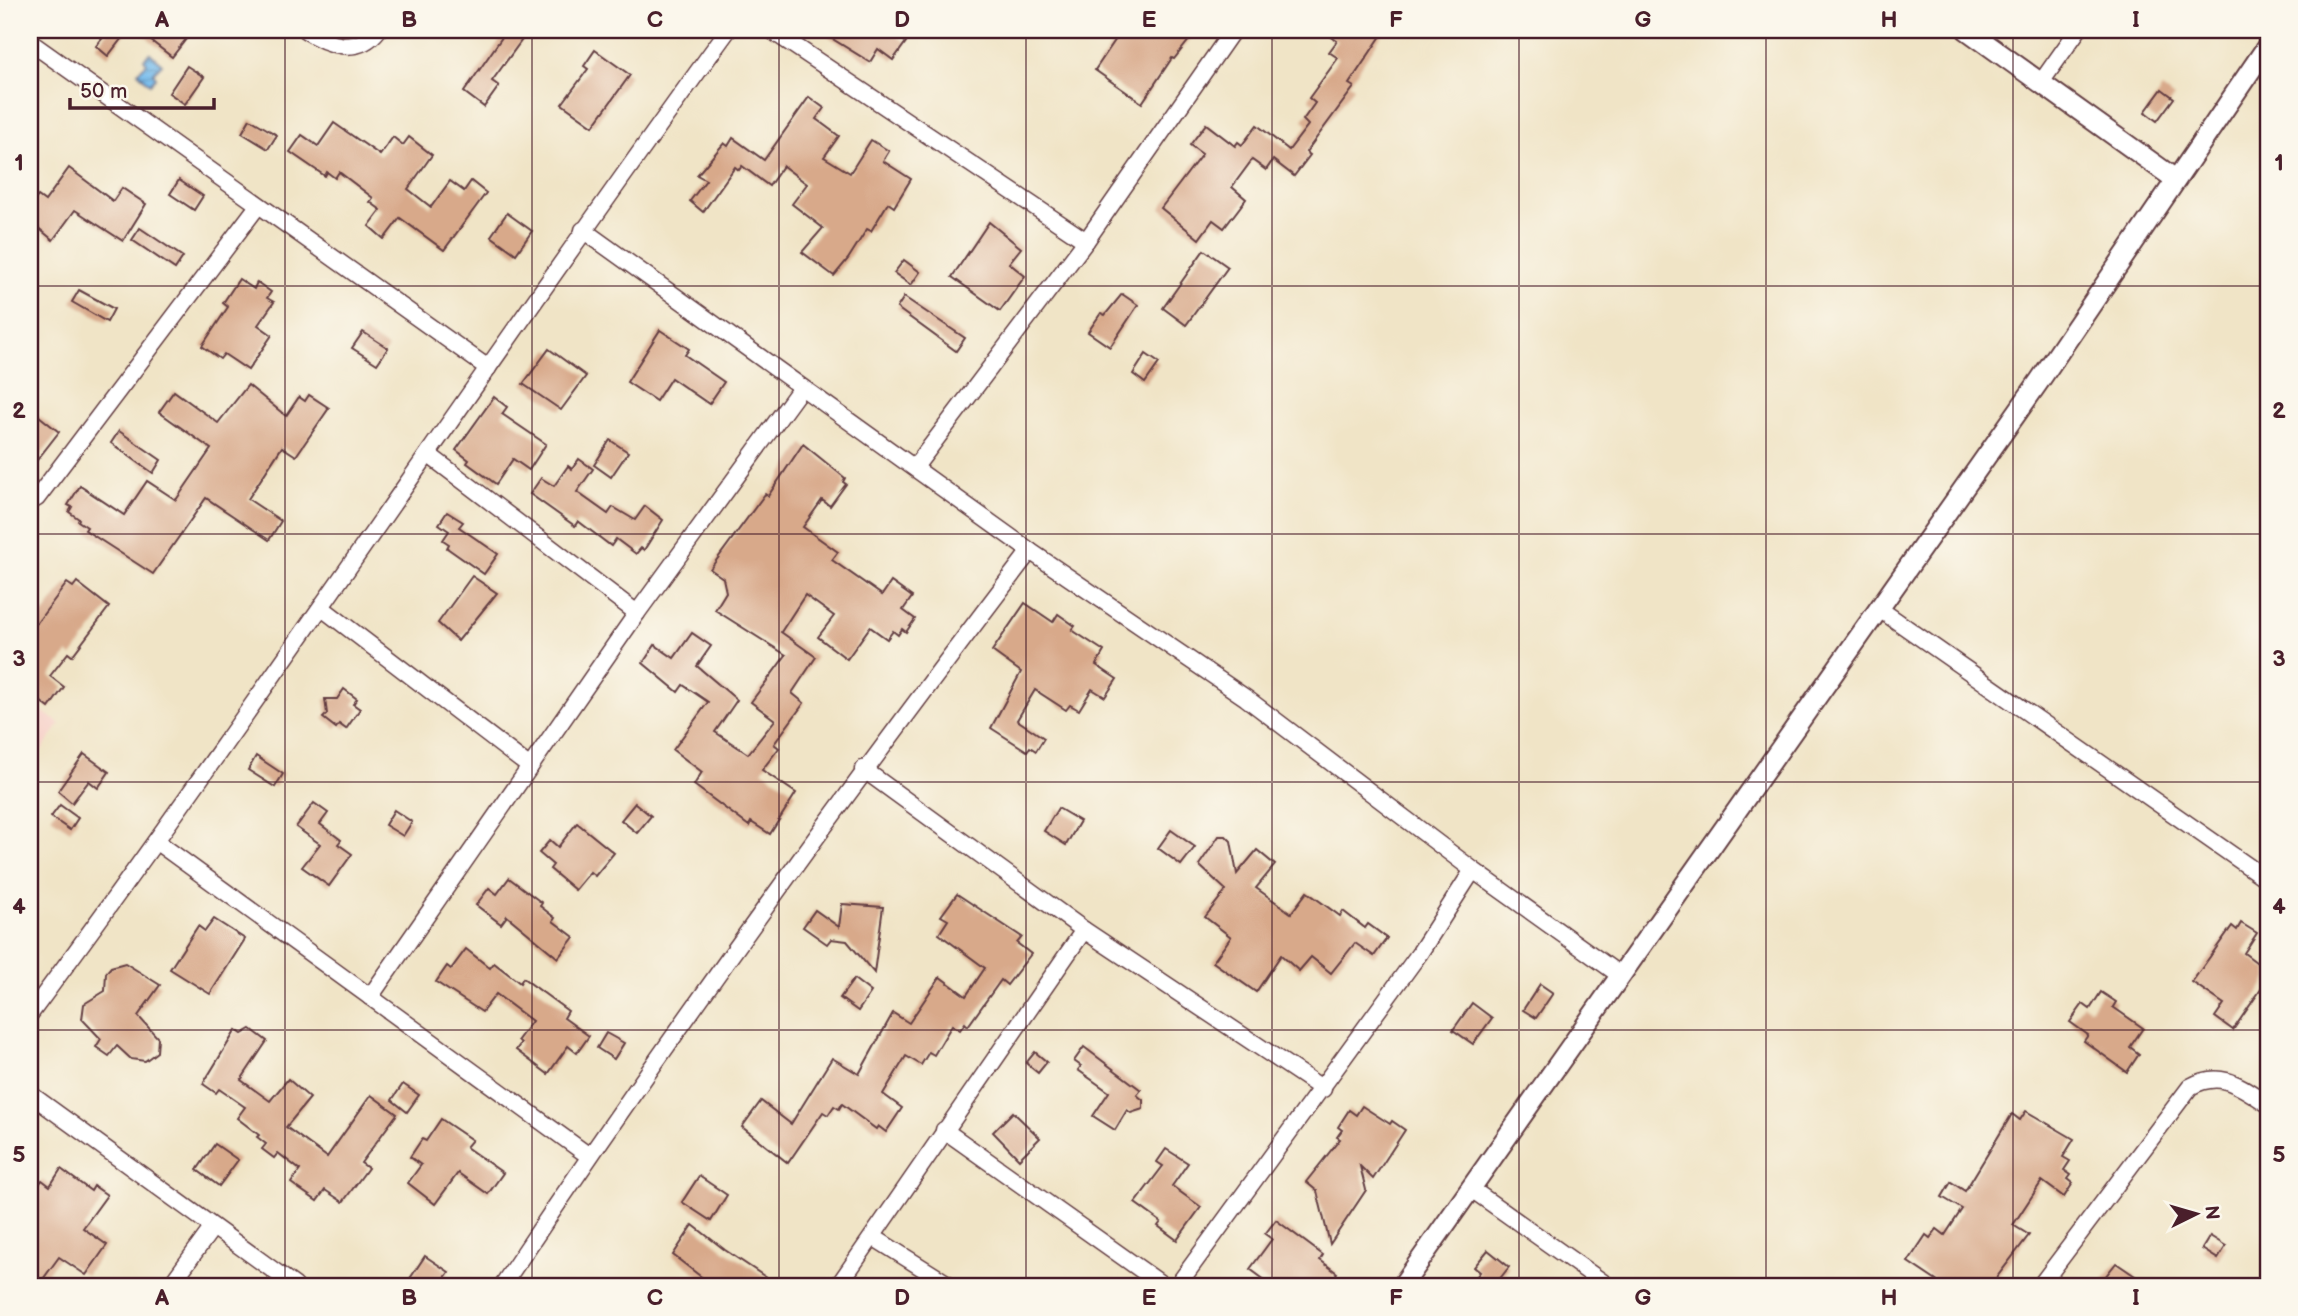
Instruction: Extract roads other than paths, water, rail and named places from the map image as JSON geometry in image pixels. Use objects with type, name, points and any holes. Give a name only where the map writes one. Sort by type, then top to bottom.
[{"type":"street","points":[[305,30],[323,42],[336,46],[362,42],[378,30]]},
{"type":"street","points":[[30,1014],[157,842],[429,455],[583,230],[728,30]]},
{"type":"street","points":[[771,30],[1086,241]]},
{"type":"street","points":[[915,467],[1086,241],[1233,30]]},
{"type":"street","points":[[1967,30],[2042,81],[2175,179]]},
{"type":"street","points":[[2042,81],[2078,30]]},
{"type":"street","points":[[1402,1286],[2040,380],[2268,45]]},
{"type":"street","points":[[33,50],[488,368]]},
{"type":"street","points":[[30,502],[37,498],[257,206]]},
{"type":"street","points":[[583,230],[1030,551],[1246,698],[1473,870],[1621,976]]},
{"type":"street","points":[[370,997],[637,613],[800,388]]},
{"type":"street","points":[[429,455],[637,613]]},
{"type":"street","points":[[502,1286],[589,1156],[863,769],[1030,551]]},
{"type":"street","points":[[322,608],[530,767]]},
{"type":"street","points":[[1878,608],[2268,880]]},
{"type":"street","points":[[863,769],[1084,930],[1323,1089]]},
{"type":"street","points":[[157,842],[589,1156]]},
{"type":"street","points":[[1177,1286],[1323,1089],[1419,954],[1473,870]]},
{"type":"street","points":[[838,1286],[1084,930]]},
{"type":"street","points":[[2040,1286],[2190,1087],[2201,1081],[2221,1078],[2232,1081],[2268,1104]]},
{"type":"street","points":[[30,1094],[295,1286]]},
{"type":"street","points":[[944,1130],[1164,1286]]},
{"type":"street","points":[[1470,1188],[1608,1286]]},
{"type":"street","points":[[170,1286],[213,1227]]},
{"type":"street","points":[[873,1237],[951,1286]]},
{"type":"water","points":[[150,53],[162,64],[153,73],[156,77],[150,84],[138,72],[147,63],[144,59]]}]
